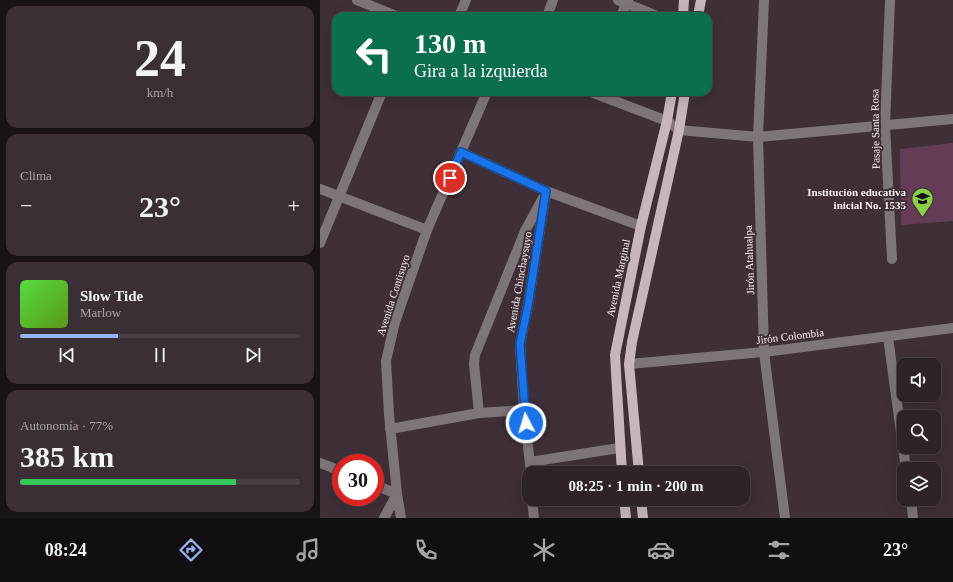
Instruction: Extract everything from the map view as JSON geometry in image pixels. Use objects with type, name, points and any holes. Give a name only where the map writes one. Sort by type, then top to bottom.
[{"type":"main road","points":[[683,12],[684,0]]},
{"type":"main road","points":[[699,12],[701,0]]},
{"type":"main road","name":"Avenida Marginal","points":[[621,466],[615,354],[641,226],[667,121],[671,96]]},
{"type":"main road","points":[[638,466],[629,364],[632,342],[679,130],[684,96]]},
{"type":"main road","points":[[625,506],[626,518]]},
{"type":"main road","points":[[642,506],[643,518]]},
{"type":"street","points":[[357,0],[386,12]]},
{"type":"street","points":[[461,12],[466,0]]},
{"type":"street","points":[[548,12],[553,0]]},
{"type":"street","name":"Jirón Atahualpa","points":[[764,0],[758,137],[764,352],[785,518]]},
{"type":"street","name":"Pasaje Santa Rosa","points":[[890,0],[885,125],[892,259]]},
{"type":"street","points":[[622,12],[624,1],[648,12]]},
{"type":"street","points":[[320,243],[380,96]]},
{"type":"street","name":"Avenida Contisuyo","points":[[401,518],[390,429],[386,361],[395,322],[428,230],[485,96]]},
{"type":"street","points":[[601,96],[667,121],[679,130],[758,137],[953,119]]},
{"type":"street","points":[[461,152],[546,191],[641,226]]},
{"type":"street","points":[[320,189],[428,230]]},
{"type":"street","points":[[478,413],[474,355],[525,231],[546,191]]},
{"type":"street","name":"Avenida Chinchaysuyo","points":[[530,466],[524,410],[520,344],[528,306],[546,191]]},
{"type":"street","name":"Jirón Colombia","points":[[629,364],[764,352],[953,328]]},
{"type":"street","points":[[888,337],[905,462]]},
{"type":"street","points":[[390,429],[478,413],[524,410]]},
{"type":"street","points":[[530,462],[619,448]]},
{"type":"street","points":[[320,463],[332,468]]},
{"type":"street","points":[[384,489],[397,494],[384,518]]},
{"type":"street","points":[[533,506],[534,518]]},
{"type":"street","points":[[911,506],[913,518]]},
{"type":"shaded area","points":[[953,143],[953,221],[901,225],[900,149]]},
{"type":"place","name":"Institución educativa inicial No. 1535","points":[[922,218]]},
{"type":"route","points":[[450,178],[461,152],[546,191],[528,306],[520,344],[526,423]]}]
